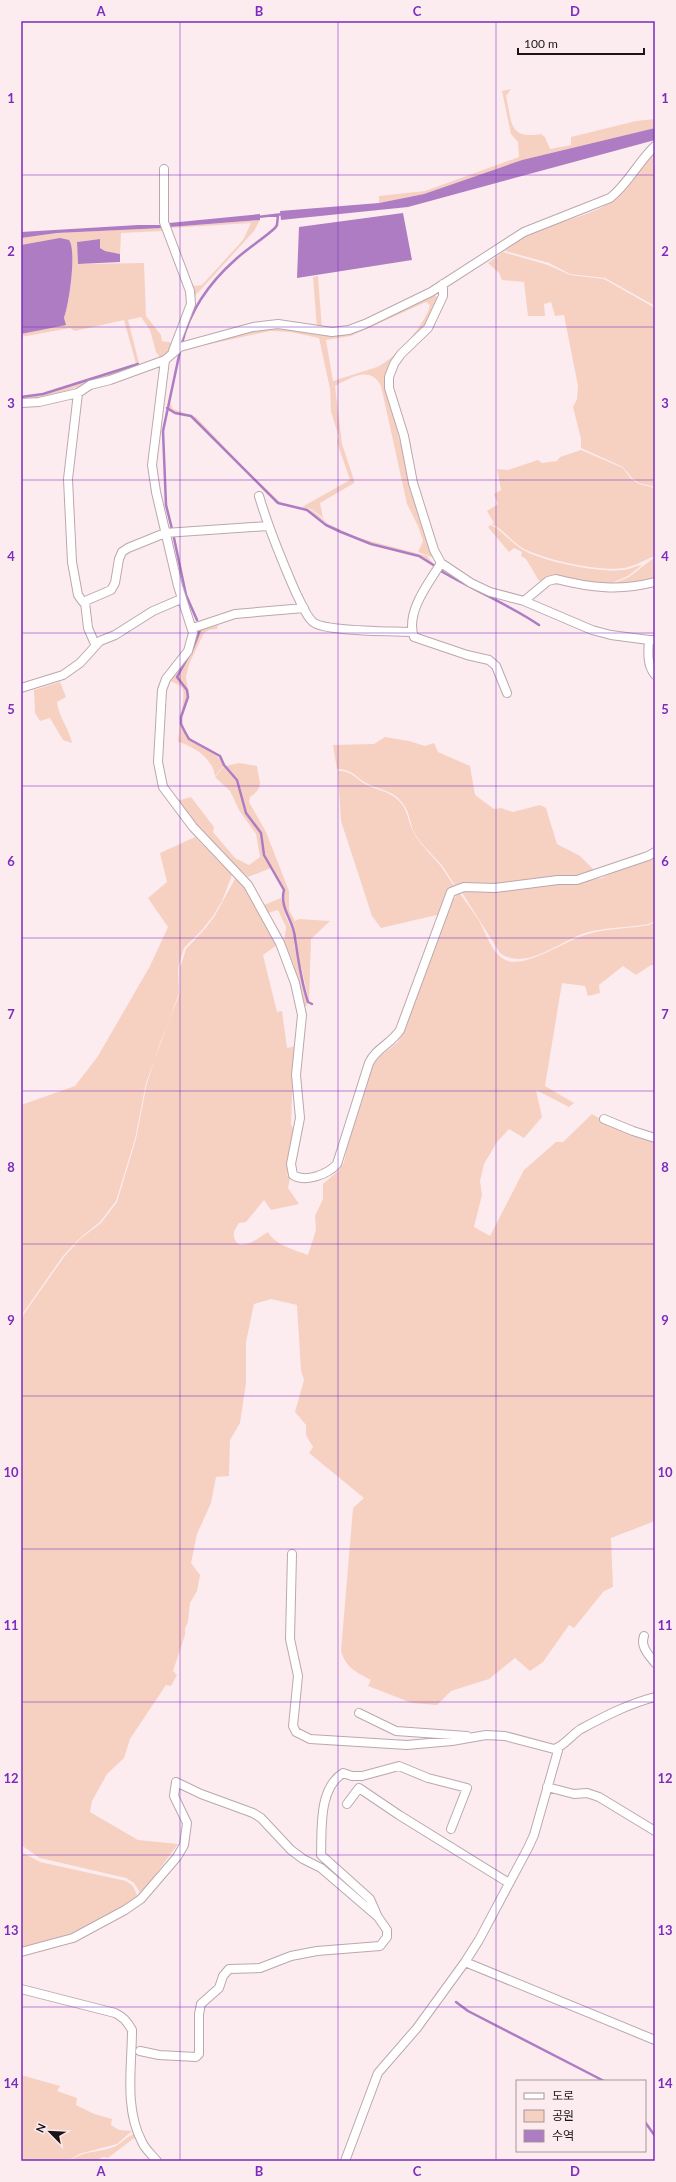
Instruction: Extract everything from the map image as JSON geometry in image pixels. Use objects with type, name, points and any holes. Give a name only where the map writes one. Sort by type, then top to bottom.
[{"type":"street","points":[[21,403],[39,402],[78,393],[90,385],[110,380],[165,360],[180,347],[262,326],[278,324],[332,332],[348,330],[401,307],[443,284],[524,232],[610,198],[617,193],[655,146]]},
{"type":"street","points":[[164,169],[164,222],[190,290],[191,304],[172,354]]},
{"type":"street","points":[[443,284],[443,296],[428,328],[401,354],[394,364],[389,377],[389,388],[404,436],[413,483],[434,550],[441,563],[471,583],[490,592],[524,601],[592,630],[611,635],[652,640],[649,666],[655,675]]},
{"type":"street","points":[[165,360],[152,466],[165,533],[181,600],[193,628],[192,639],[188,650],[166,679],[162,690],[158,762],[159,775],[165,791],[193,827],[248,885],[280,943],[290,965],[302,1015],[296,1075],[300,1118],[291,1167],[292,1173],[297,1177],[302,1178],[318,1176],[329,1171],[337,1164],[368,1063],[373,1053],[392,1040],[400,1030],[451,892],[464,887],[495,888],[585,879],[648,856],[655,852]]},
{"type":"street","points":[[78,393],[68,479],[72,562],[78,595],[85,602],[88,628],[95,644]]},
{"type":"street","points":[[260,496],[268,526],[304,608],[313,622],[320,625],[356,630],[412,632]]},
{"type":"street","points":[[85,602],[111,590],[122,552],[165,533],[268,526]]},
{"type":"street","points":[[441,563],[421,594],[414,616],[412,632],[414,637],[467,655],[489,660],[496,666],[507,693]]},
{"type":"street","points":[[524,601],[548,581],[556,579],[576,584],[612,588],[634,587],[655,582]]},
{"type":"street","points":[[21,688],[63,675],[80,663],[95,644],[116,635],[153,611],[181,600]]},
{"type":"street","points":[[193,628],[235,614],[304,608]]},
{"type":"street","points":[[604,1119],[633,1132],[655,1138]]},
{"type":"street","points":[[292,1554],[290,1639],[298,1676],[293,1726],[296,1732],[310,1739],[407,1745],[452,1741],[476,1736]]},
{"type":"street","points":[[644,1636],[642,1641],[644,1648],[655,1663]]},
{"type":"street","points":[[359,1713],[396,1731],[476,1736],[509,1736],[546,1748],[554,1749],[559,1747],[580,1730],[622,1708],[655,1697]]},
{"type":"street","points":[[345,2161],[378,2073],[413,2033],[465,1962],[479,1940],[534,1835],[559,1747]]},
{"type":"street","points":[[135,2051],[159,2055],[196,2057],[199,2054],[199,2014],[202,2004],[219,1988],[223,1976],[229,1969],[260,1968],[291,1956],[317,1951],[380,1946],[384,1943],[387,1937],[387,1930],[378,1917],[370,1900],[321,1855],[325,1800],[329,1789],[338,1776],[343,1773],[352,1776],[362,1776],[399,1766],[428,1778],[467,1788],[451,1829]]},
{"type":"street","points":[[21,1952],[73,1938],[141,1899],[177,1857],[184,1845],[187,1824],[174,1796],[176,1782],[201,1794],[253,1813],[261,1818],[291,1850],[303,1860],[321,1868],[378,1917]]},
{"type":"street","points":[[547,1787],[574,1794],[587,1793],[599,1797],[655,1830]]},
{"type":"street","points":[[347,1804],[359,1788],[399,1815],[509,1883]]},
{"type":"street","points":[[465,1962],[655,2040]]},
{"type":"street","points":[[21,1989],[97,2008],[122,2016],[132,2030],[135,2051],[133,2117],[142,2143],[157,2161]]},
{"type":"green space","points":[[511,89],[506,96],[513,127],[522,134],[541,134],[545,137],[550,149],[571,145],[571,137],[636,121],[655,119],[655,128],[522,160],[424,194],[379,203],[379,196],[425,191],[519,157],[518,142],[511,134],[502,91]]},
{"type":"green space","points":[[655,152],[655,228],[653,234],[655,235],[655,306],[605,278],[570,274],[549,263],[505,251],[516,242],[541,229],[582,216],[608,204],[622,193]]},
{"type":"green space","points":[[260,220],[254,231],[194,297],[188,277],[194,286],[202,285],[243,240],[251,223],[170,227]]},
{"type":"green space","points":[[163,228],[164,231],[121,233],[120,254],[105,251],[100,248],[100,239],[77,242],[78,264],[144,263],[146,316],[161,335],[162,341],[175,343],[173,348],[161,359],[156,352],[150,330],[141,317],[128,320],[139,363],[136,364],[124,320],[75,331],[70,328],[21,337],[21,334],[65,324],[64,318],[70,290],[72,255],[69,240],[21,245],[21,238],[57,233]]},
{"type":"green space","points":[[503,252],[548,265],[570,275],[604,279],[655,308],[655,487],[639,483],[632,478],[623,467],[581,448],[581,439],[573,407],[577,399],[578,386],[564,315],[555,316],[551,302],[544,304],[545,316],[528,316],[524,282],[502,280],[499,273],[488,263]]},
{"type":"green space","points":[[318,276],[322,329],[317,328],[313,277]]},
{"type":"green space","points":[[435,295],[439,299],[432,317],[385,383],[411,485],[434,558],[418,552],[423,541],[418,526],[407,504],[381,386],[377,380],[371,376],[360,375],[335,386],[342,444],[354,483],[320,503],[323,518],[313,510],[302,507],[350,480],[337,442],[339,437],[331,412],[330,389],[319,338],[290,332],[270,331],[182,350],[265,328],[359,329]],"holes":[[[426,302],[430,305],[423,322],[409,340],[392,357],[377,367],[333,381],[326,340],[351,336]]]},
{"type":"green space","points":[[138,365],[138,367],[48,397],[21,400],[21,397],[43,395]]},
{"type":"green space","points":[[170,402],[173,409],[189,415],[171,411],[169,408]]},
{"type":"green space","points":[[191,415],[196,417],[244,468],[281,503],[313,511],[329,524],[355,537],[427,556],[434,565],[419,555],[371,543],[341,532],[307,510],[278,503]]},
{"type":"green space","points":[[581,450],[623,468],[631,479],[639,484],[655,488],[655,556],[624,568],[613,569],[587,567],[545,557],[524,549],[492,524],[494,523],[487,511],[498,504],[494,494],[501,490],[497,469],[508,470],[538,460],[542,463],[557,461],[560,457]]},
{"type":"green space","points":[[491,525],[523,550],[545,559],[572,566],[601,570],[624,570],[642,565],[628,576],[605,586],[549,578],[539,581],[526,559],[521,556],[522,552],[514,548],[509,552],[488,527]]},
{"type":"green space","points":[[655,557],[655,580],[607,586],[629,577]]},
{"type":"green space","points":[[218,625],[217,629],[209,630],[204,633],[189,664],[186,677],[188,690],[178,677],[194,649],[201,630]]},
{"type":"green space","points":[[200,629],[193,648],[177,677],[187,692],[181,719],[183,690],[176,683],[170,681]]},
{"type":"green space","points":[[60,682],[66,697],[57,702],[58,708],[72,743],[63,740],[50,718],[40,721],[35,713],[34,690]]},
{"type":"green space","points":[[181,720],[184,732],[188,737],[215,754],[224,765],[215,776],[211,764],[207,759],[202,754],[178,742]]},
{"type":"green space","points":[[385,737],[409,741],[425,746],[434,743],[438,752],[470,766],[475,795],[494,809],[501,808],[513,812],[540,805],[546,808],[557,844],[580,856],[597,873],[584,878],[458,888],[445,869],[418,839],[413,830],[407,810],[399,799],[392,794],[366,783],[350,772],[337,769],[333,745],[374,744]]},
{"type":"green space","points":[[239,763],[257,766],[260,784],[258,790],[250,797],[249,802],[266,832],[289,891],[289,910],[295,921],[299,919],[330,921],[311,939],[309,1001],[296,945],[296,938],[284,904],[285,890],[264,855],[262,833],[246,813],[238,779],[226,766]]},
{"type":"green space","points":[[224,766],[237,780],[245,813],[260,834],[263,855],[271,868],[248,877],[213,846],[177,801],[191,797],[214,827],[213,832],[235,858],[249,865],[260,857],[256,834],[239,810],[230,791],[215,777]]},
{"type":"green space","points":[[338,771],[347,772],[363,783],[390,794],[401,802],[418,840],[457,888],[441,914],[381,928],[372,916],[341,821]]},
{"type":"green space","points":[[195,837],[232,875],[222,901],[213,916],[203,929],[184,948],[178,968],[179,993],[146,1083],[135,1139],[116,1201],[100,1222],[80,1238],[63,1256],[21,1316],[21,1105],[75,1086],[98,1056],[150,966],[168,927],[148,898],[167,882],[160,853]]},
{"type":"green space","points":[[655,858],[655,921],[649,924],[585,933],[542,953],[520,959],[510,958],[500,953],[461,891],[585,881],[602,878],[623,867]]},
{"type":"green space","points":[[236,877],[244,886],[277,945],[263,955],[277,1012],[282,1011],[287,1048],[296,1046],[293,1063],[291,1125],[296,1132],[287,1175],[290,1178],[288,1188],[299,1204],[271,1210],[264,1200],[246,1222],[239,1223],[234,1231],[234,1237],[236,1242],[240,1245],[244,1245],[255,1241],[268,1232],[271,1237],[280,1244],[308,1255],[316,1230],[315,1216],[323,1199],[323,1184],[338,1171],[344,1162],[352,1126],[360,1108],[374,1061],[398,1042],[405,1030],[450,904],[459,892],[478,919],[494,949],[502,958],[508,961],[516,962],[536,957],[577,938],[593,933],[649,925],[655,922],[655,966],[651,965],[636,975],[623,966],[599,985],[600,993],[588,996],[585,986],[562,983],[545,1086],[574,1103],[569,1107],[536,1090],[542,1117],[524,1138],[509,1129],[497,1142],[484,1164],[480,1181],[482,1195],[474,1227],[490,1236],[524,1170],[556,1142],[563,1142],[592,1114],[616,1128],[655,1141],[655,1521],[611,1538],[613,1587],[604,1591],[574,1628],[569,1625],[543,1662],[530,1671],[515,1658],[489,1679],[451,1691],[437,1705],[412,1703],[368,1686],[371,1680],[352,1669],[346,1662],[341,1651],[353,1508],[364,1498],[309,1453],[313,1447],[306,1435],[306,1425],[295,1412],[304,1380],[301,1370],[297,1305],[271,1299],[254,1304],[246,1342],[246,1383],[240,1423],[230,1440],[229,1476],[216,1477],[211,1503],[197,1534],[191,1563],[200,1575],[197,1591],[190,1603],[185,1635],[173,1671],[177,1675],[171,1686],[166,1685],[130,1739],[124,1758],[107,1774],[92,1801],[90,1812],[138,1840],[178,1844],[141,1894],[134,1883],[126,1878],[40,1858],[21,1845],[21,1318],[64,1257],[80,1239],[101,1223],[117,1202],[136,1139],[147,1083],[160,1043],[180,993],[180,968],[186,949],[214,917]]},
{"type":"green space","points":[[281,898],[286,917],[295,937],[294,945],[308,1002],[306,1007],[299,999],[293,974],[294,965],[284,942],[286,927],[278,910],[268,913],[264,905]]},
{"type":"green space","points":[[21,1852],[40,1862],[126,1881],[133,1886],[138,1897],[129,1904],[66,1939],[21,1950]]},
{"type":"green space","points":[[21,2075],[60,2086],[57,2091],[77,2098],[76,2105],[94,2114],[112,2119],[111,2125],[119,2130],[132,2131],[117,2144],[79,2154],[68,2161],[21,2161]]},
{"type":"green space","points":[[135,2134],[138,2140],[134,2138],[108,2158],[103,2157],[96,2161],[70,2161],[75,2157],[86,2153],[116,2146]]},
{"type":"water","points":[[655,128],[655,140],[408,207],[281,220],[280,211],[379,203],[424,194],[522,160]]},
{"type":"water","points":[[403,213],[412,260],[297,278],[299,227]]},
{"type":"water","points":[[260,214],[260,220],[170,227],[169,223]]},
{"type":"water","points":[[162,225],[163,228],[57,233],[21,238],[21,232]]},
{"type":"water","points":[[60,238],[69,240],[72,255],[70,290],[64,318],[66,325],[21,334],[21,245]]},
{"type":"water","points":[[100,239],[100,248],[105,251],[120,254],[120,262],[78,264],[77,242]]},
{"type":"waterway","points":[[258,217],[283,214]]},
{"type":"waterway","points":[[182,343],[190,319],[202,297],[218,277],[236,259],[275,228],[277,225],[278,215]]},
{"type":"waterway","points":[[172,529],[166,505],[163,431],[180,351]]},
{"type":"waterway","points":[[21,397],[43,394],[138,364],[139,366]]},
{"type":"waterway","points":[[167,408],[175,413],[191,416],[278,503],[307,510],[326,525],[341,532],[371,544],[419,556],[435,566]]},
{"type":"waterway","points":[[174,538],[186,595],[197,620]]},
{"type":"waterway","points":[[441,571],[515,610],[539,625]]},
{"type":"waterway","points":[[200,630],[193,648],[177,677],[187,690],[188,697],[181,717],[181,724],[189,739],[220,756],[224,765],[237,780],[246,813],[261,833],[264,855],[284,890],[283,903],[294,932],[303,986],[308,1002],[312,1004]]},
{"type":"waterway","points":[[456,2002],[468,2011],[602,2080]]},
{"type":"waterway","points":[[646,2123],[655,2136]]}]
